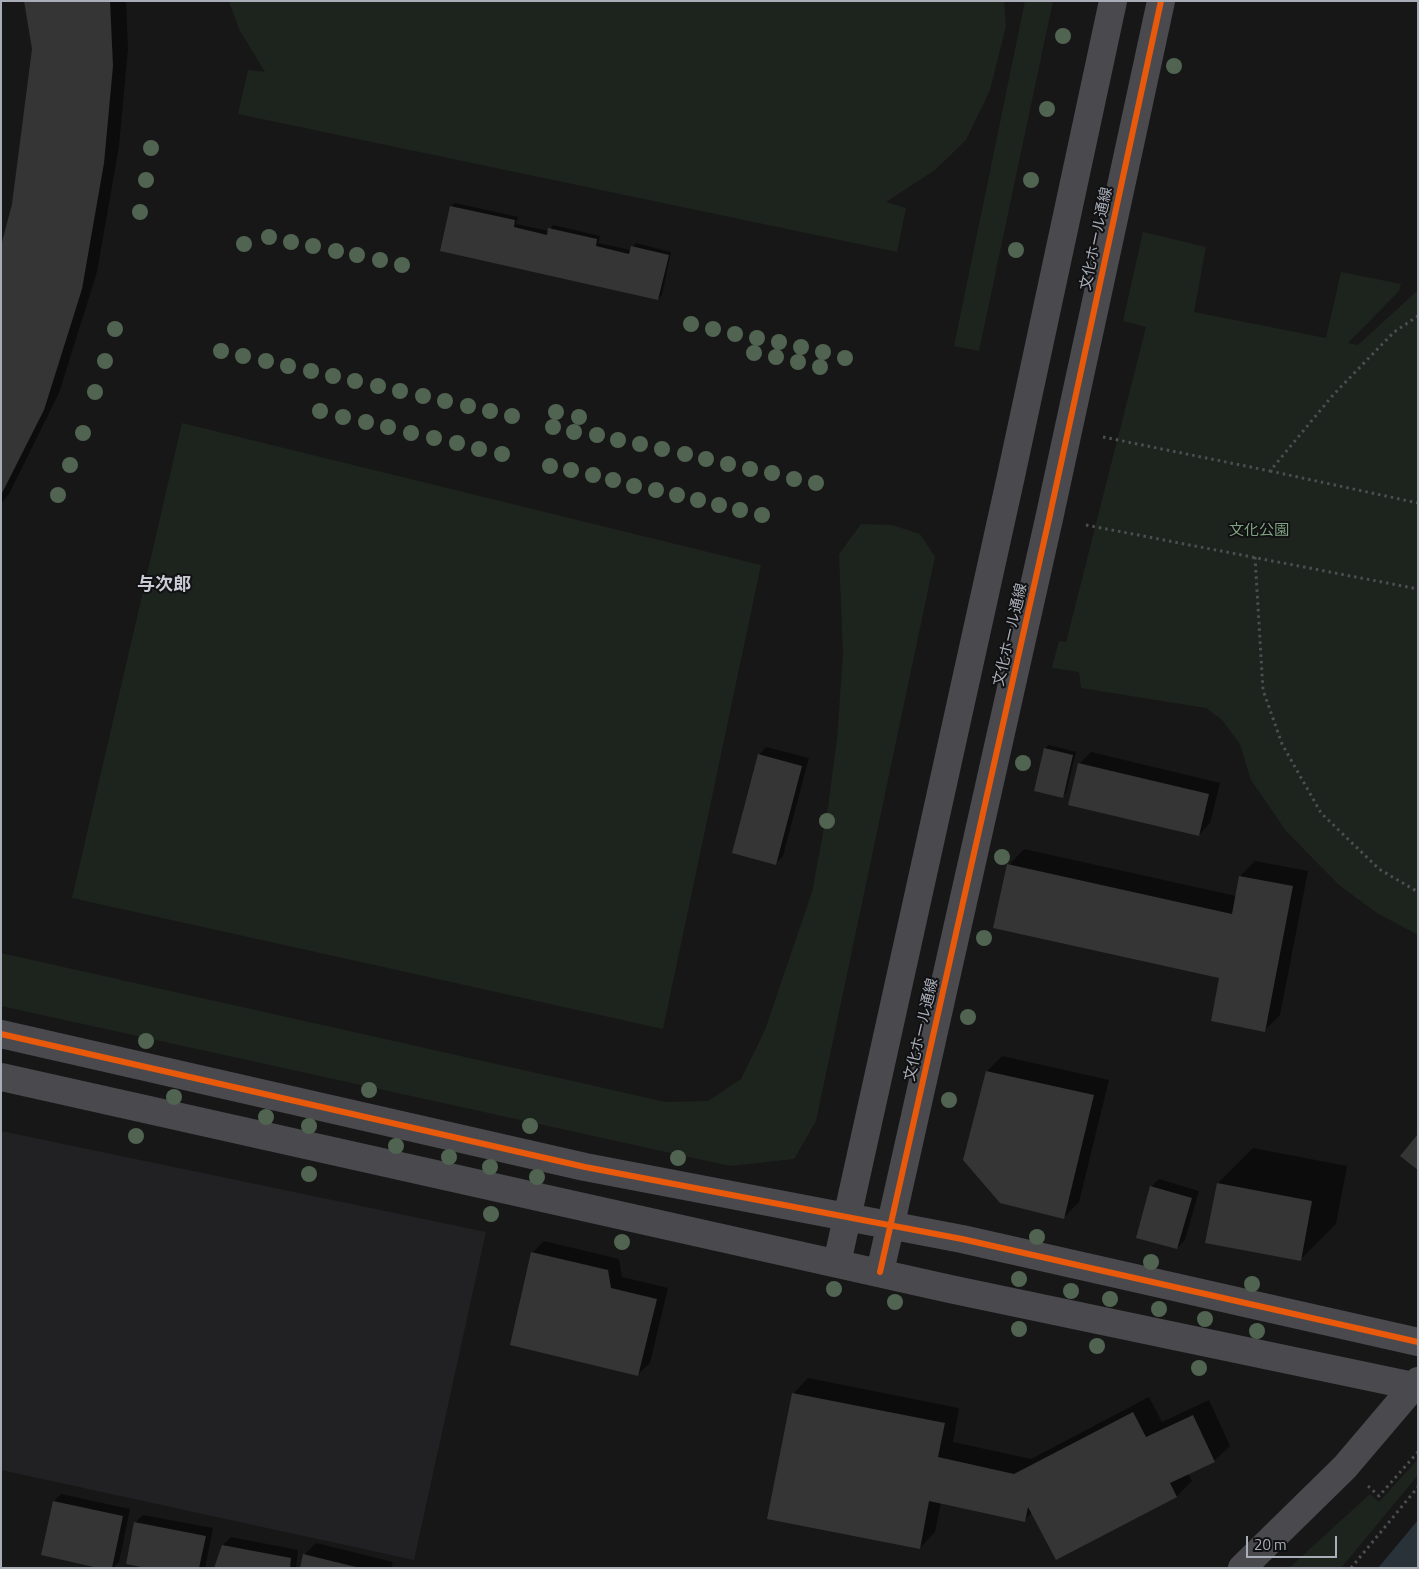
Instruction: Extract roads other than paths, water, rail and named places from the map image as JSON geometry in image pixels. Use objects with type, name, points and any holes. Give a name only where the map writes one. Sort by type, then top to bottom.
[{"type":"street","name":"文化ホール通線","points":[[837,1262],[1114,1]]},
{"type":"street","name":"文化ホール通線","points":[[880,1272],[1049,520],[1162,1]]},
{"type":"street","points":[[1,1034],[585,1167],[972,1241],[1418,1342]]},
{"type":"street","points":[[1,1077],[880,1272],[1416,1383],[1345,1467],[1242,1568]]},
{"type":"district","name":"与次郎","points":[[164,586]]},
{"type":"park label","name":"文化公園","points":[[1259,531]]}]
